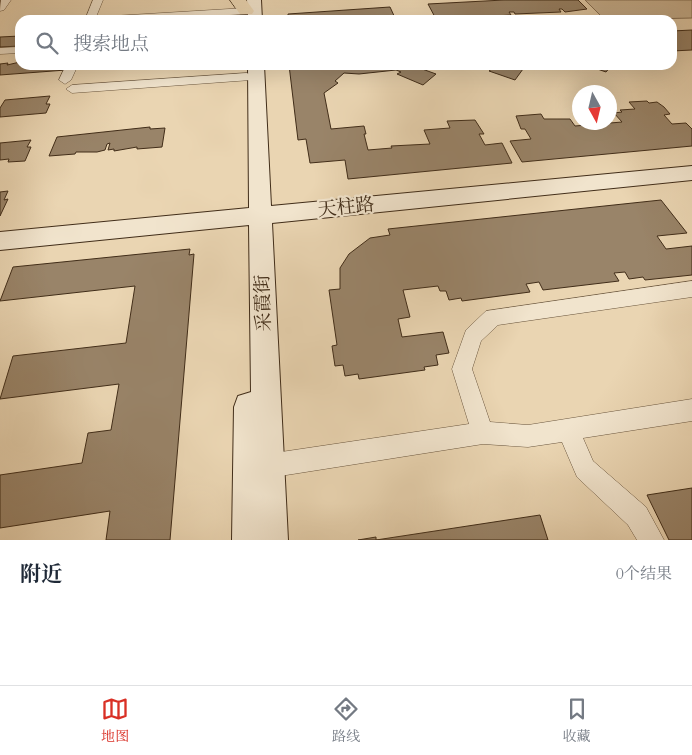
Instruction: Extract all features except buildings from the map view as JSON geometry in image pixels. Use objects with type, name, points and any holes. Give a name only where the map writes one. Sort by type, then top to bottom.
[{"type":"street","points":[[0,8],[6,0]]},
{"type":"street","points":[[94,15],[98,0]]},
{"type":"street","points":[[158,15],[250,8]]},
{"type":"street","points":[[0,51],[15,50]]},
{"type":"street","points":[[71,70],[69,85],[239,70]]},
{"type":"street","name":"采霞街","points":[[250,70],[259,467],[270,540]]},
{"type":"street","name":"天柱路","points":[[1,242],[692,172]]},
{"type":"street","points":[[483,433],[462,369],[473,336],[493,317],[692,290]]},
{"type":"street","points":[[259,467],[483,433],[528,436],[692,410]]},
{"type":"street","points":[[568,430],[585,469],[637,516],[651,540]]},
{"type":"street","name":"采霞街","points":[[250,540],[259,467]]},
{"type":"shaded area","points":[[585,0],[692,0],[692,18],[677,18],[677,15],[600,15]]}]
